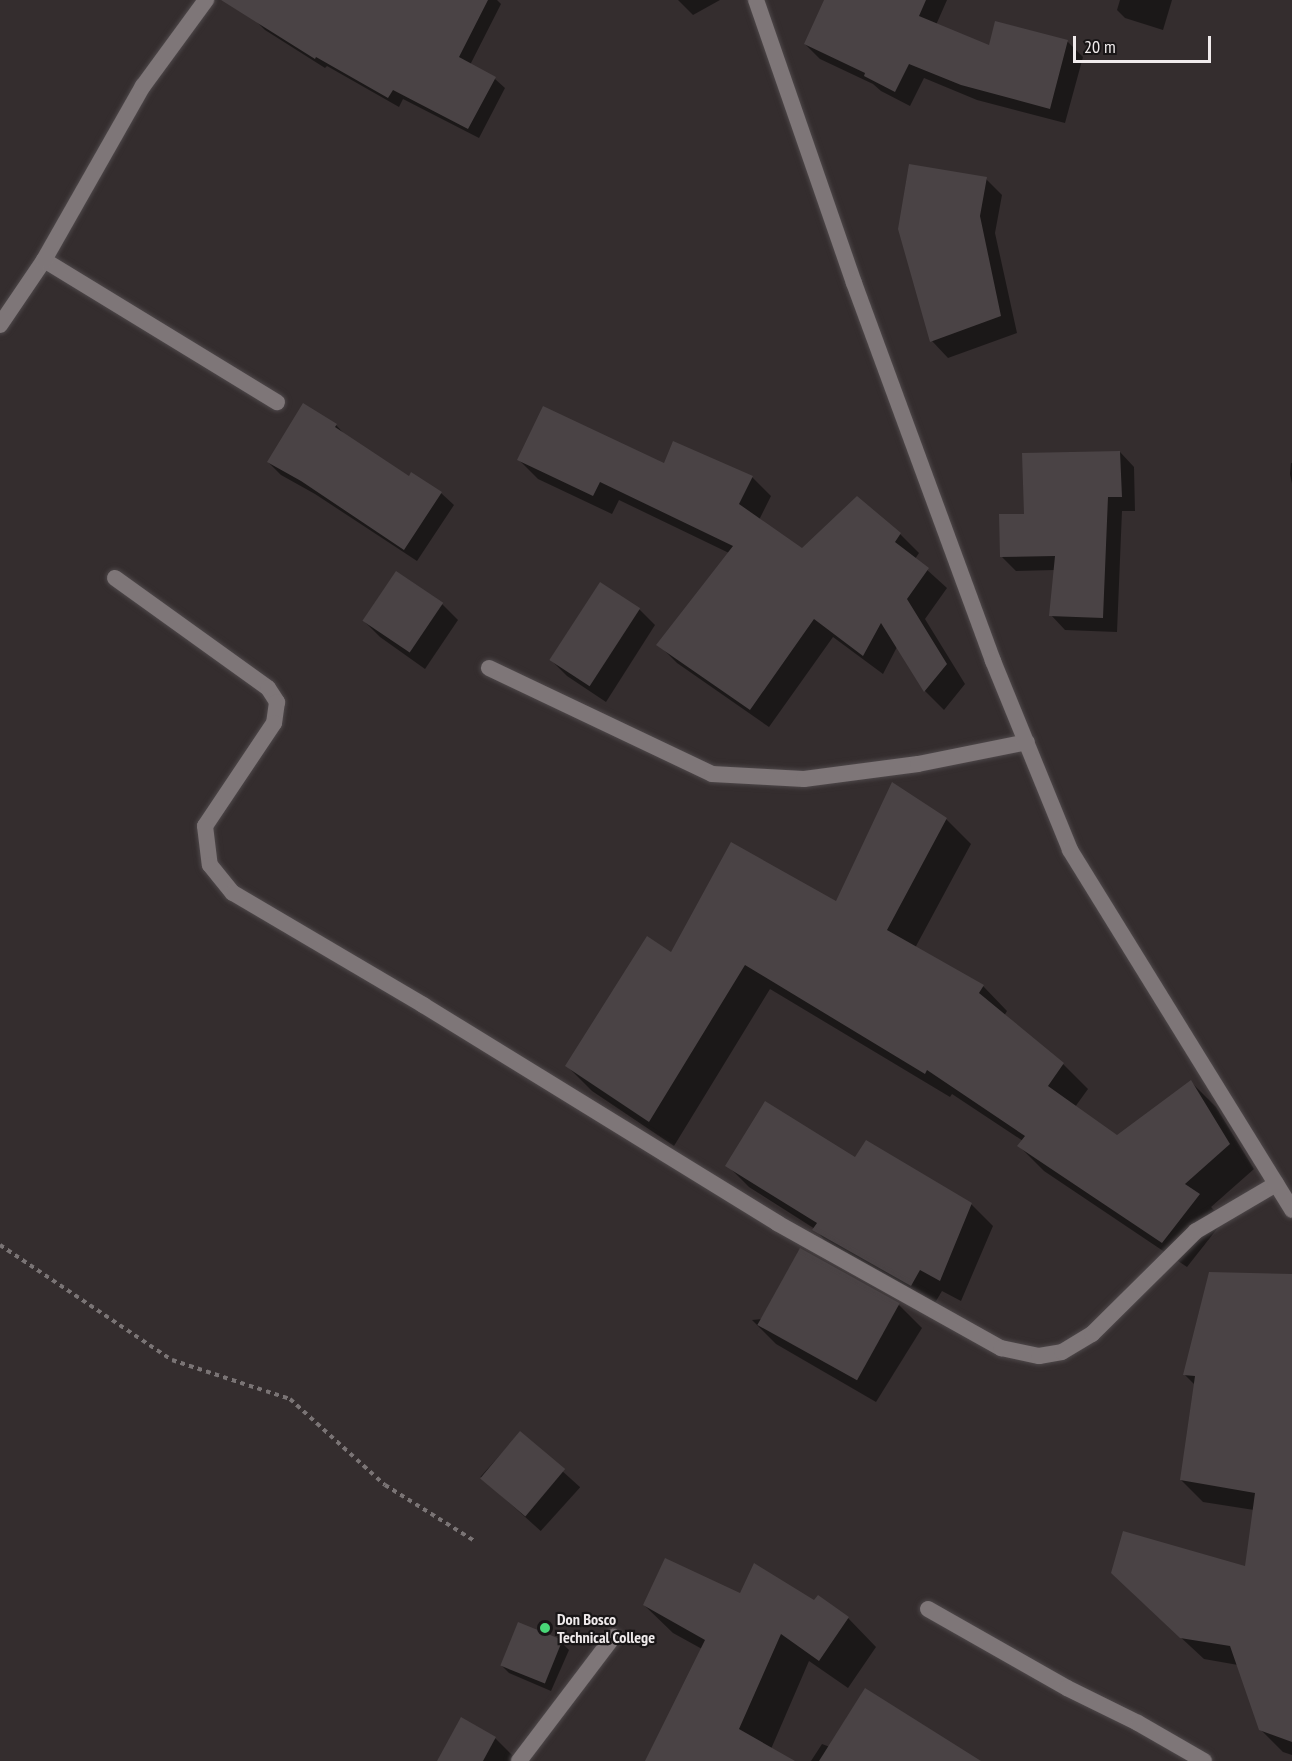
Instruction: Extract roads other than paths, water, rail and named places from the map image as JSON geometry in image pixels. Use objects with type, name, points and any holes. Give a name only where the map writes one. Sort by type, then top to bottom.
[{"type":"street","points":[[0,325],[44,260],[143,86],[206,0]]},
{"type":"street","points":[[756,0],[854,283],[993,661],[1070,850],[1292,1210]]},
{"type":"street","points":[[44,260],[277,402]]},
{"type":"street","points":[[115,578],[268,688],[277,702],[274,723],[205,826],[210,865],[233,893],[423,1005],[777,1223],[1001,1347],[1039,1356],[1062,1352],[1092,1334],[1196,1231],[1276,1184]]},
{"type":"street","points":[[489,668],[712,774],[804,779],[918,764],[1027,742]]},
{"type":"street","points":[[928,1609],[1066,1688],[1138,1723],[1204,1761]]},
{"type":"street","points":[[519,1761],[613,1637]]},
{"type":"place","name":"Don Bosco Technical College","points":[[545,1628]]}]
